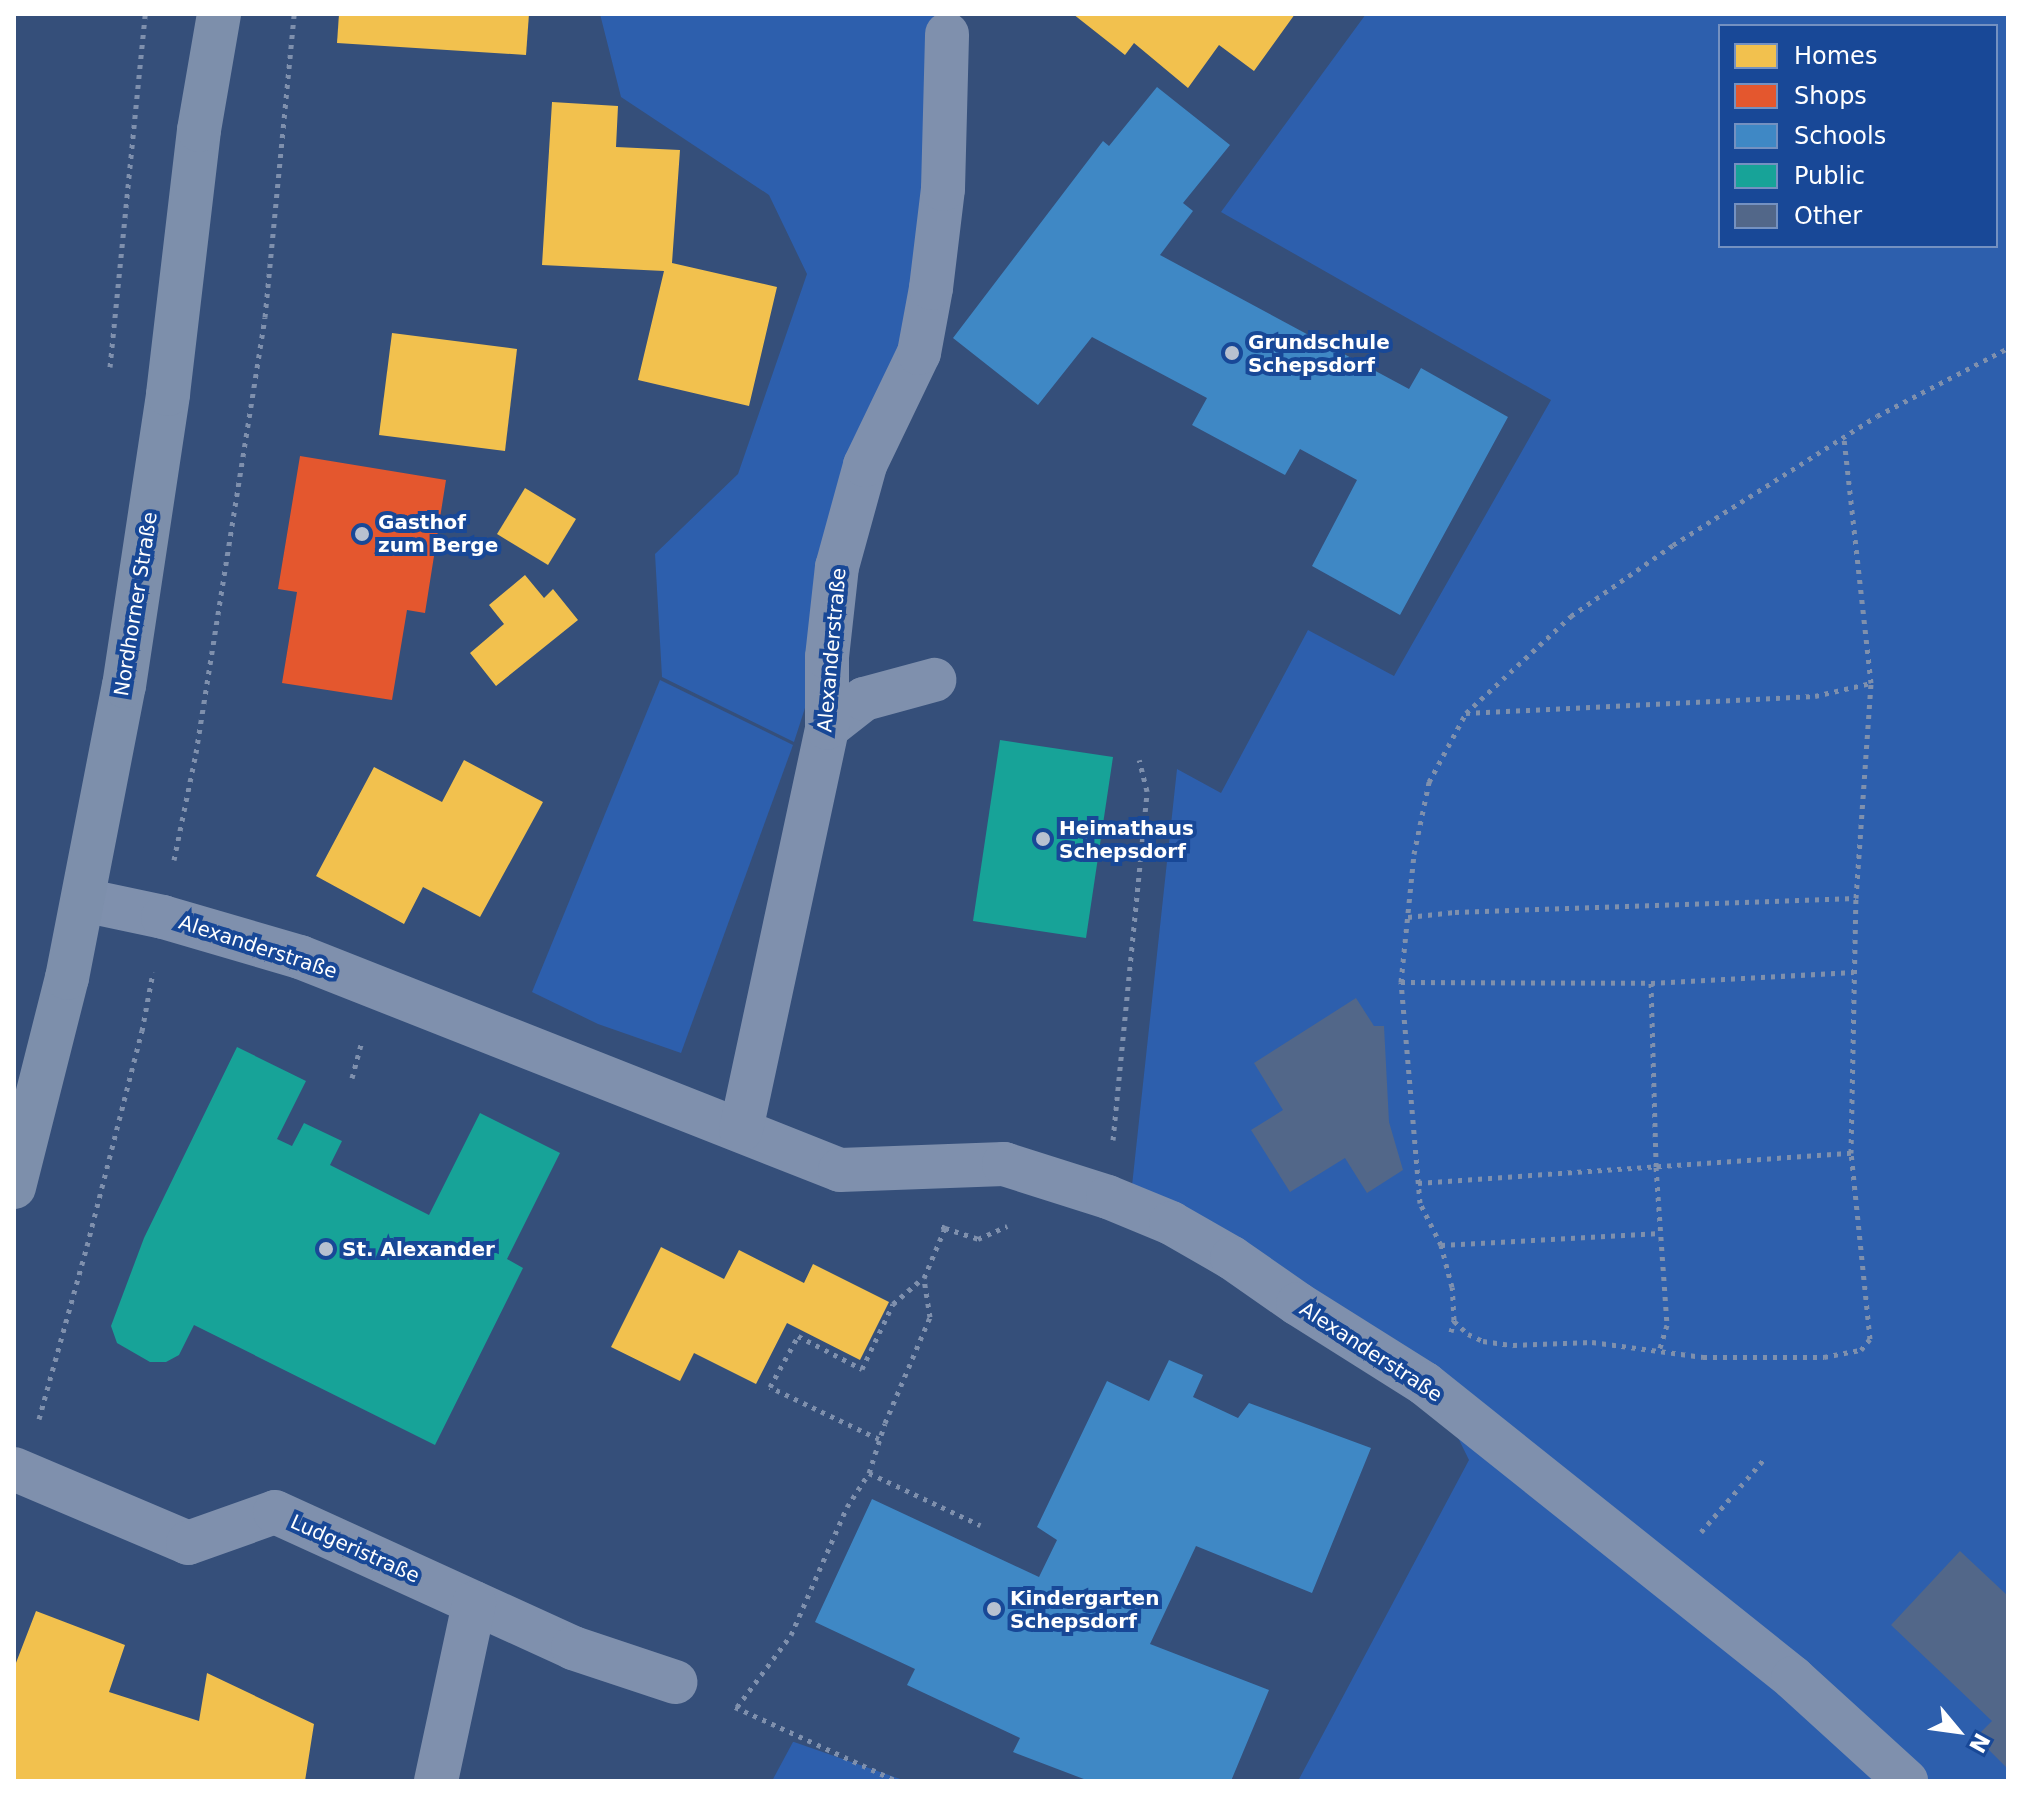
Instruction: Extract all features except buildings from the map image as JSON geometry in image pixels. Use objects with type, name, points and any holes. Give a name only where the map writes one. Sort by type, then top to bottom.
[{"type":"main road","name":"Nordhorner Straße","points":[[16,1172],[83,900],[133,625],[168,394],[199,130],[219,14]]},
{"type":"street","name":"Alexanderstraße","points":[[741,1130],[827,728],[827,657],[837,567],[865,465],[919,353],[931,288],[943,189],[947,34]]},
{"type":"street","points":[[827,728],[864,699],[934,680]]},
{"type":"street","name":"Alexanderstraße","points":[[83,900],[163,917],[300,957],[840,1170],[1004,1164],[1108,1197],[1171,1223],[1220,1251],[1425,1384],[1793,1678],[1906,1781]]},
{"type":"street","name":"Ludgeristraße","points":[[19,1470],[188,1543],[275,1512],[573,1648],[675,1682]]},
{"type":"street","points":[[436,1781],[474,1603]]},
{"type":"path","points":[[108,383],[145,14]]},
{"type":"path","points":[[163,917],[196,753],[265,317],[294,14]]},
{"type":"path","points":[[1425,1384],[1454,1320],[1452,1287],[1441,1245],[1420,1203],[1401,982],[1414,854],[1429,782],[1466,713],[1571,616],[1673,545],[1844,437],[2008,348]]},
{"type":"path","points":[[1454,1320],[1468,1334],[1483,1341],[1513,1345],[1592,1342],[1703,1357],[1809,1357],[1861,1350],[1870,1339],[1851,1153],[1856,898],[1871,683],[1844,437]]},
{"type":"path","points":[[1466,713],[1815,696],[1871,683]]},
{"type":"path","points":[[1108,1197],[1147,791],[1139,760]]},
{"type":"path","points":[[1408,917],[1455,912],[1856,898]]},
{"type":"path","points":[[1401,982],[1651,983],[1854,972]]},
{"type":"path","points":[[1651,983],[1656,1167],[1667,1325],[1659,1351]]},
{"type":"path","points":[[19,1470],[142,1031]]},
{"type":"path","points":[[1418,1183],[1851,1153]]},
{"type":"path","points":[[879,1439],[770,1387],[798,1336],[862,1369],[893,1304],[924,1278],[945,1228],[932,1221]]},
{"type":"path","points":[[1441,1245],[1661,1233]]},
{"type":"path","points":[[737,1707],[791,1635],[847,1507],[869,1473],[879,1439],[930,1317],[924,1278]]},
{"type":"path","points":[[1664,1576],[1766,1457]]},
{"type":"path","points":[[869,1473],[980,1525]]},
{"type":"path","points":[[675,1682],[737,1707],[897,1781]]},
{"type":"shaded area","points":[[600,14],[960,14],[957,65],[911,380],[794,742],[662,677],[655,554],[738,474],[807,274],[769,195],[621,97]]},
{"type":"shaded area","points":[[1366,14],[2008,14],[2008,1781],[1298,1781],[1469,1460],[1432,1385],[1131,1195],[1177,769],[1221,793],[1308,630],[1394,676],[1551,400],[1221,212]]},
{"type":"shaded area","points":[[660,680],[793,745],[681,1053],[598,1024],[532,992]]},
{"type":"shaded area","points":[[794,1742],[906,1781],[772,1781]]},
{"type":"place","name":"Grundschule Schepsdorf","points":[[1232,353]]},
{"type":"place","name":"Gasthof zum Berge","points":[[362,534]]},
{"type":"place","name":"Heimathaus Schepsdorf","points":[[1043,839]]},
{"type":"place","name":"St. Alexander","points":[[326,1249]]},
{"type":"place","name":"Kindergarten Schepsdorf","points":[[994,1609]]}]
